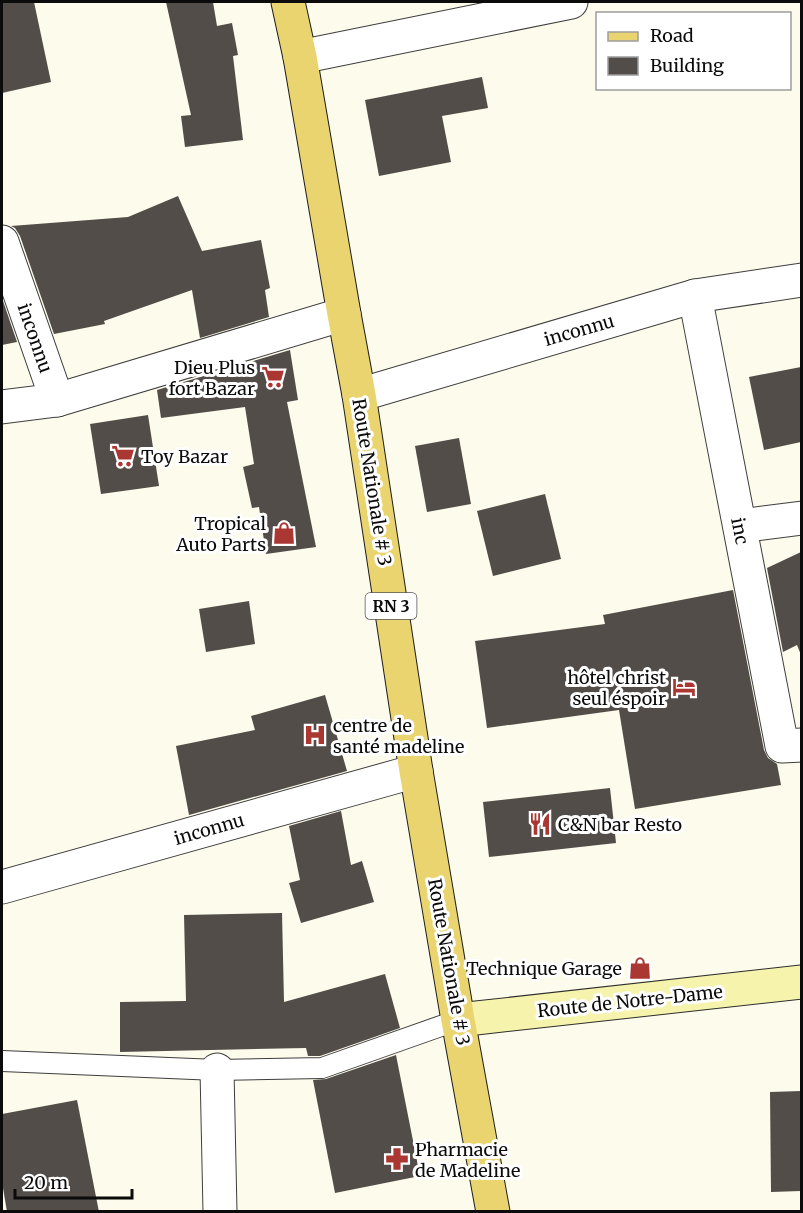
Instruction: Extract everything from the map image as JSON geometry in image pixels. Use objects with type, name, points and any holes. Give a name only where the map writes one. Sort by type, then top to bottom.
[{"type":"main road","name":"Route Nationale # 3","points":[[288,2],[300,57],[359,394],[416,771],[493,1212]]},
{"type":"street","points":[[300,57],[571,2]]},
{"type":"street","name":"inconnu","points":[[2,242],[57,400]]},
{"type":"street","name":"inconnu","points":[[359,394],[695,296],[801,280]]},
{"type":"street","name":"inc","points":[[695,296],[782,746],[801,745]]},
{"type":"street","points":[[2,407],[57,400],[344,314]]},
{"type":"street","points":[[740,526],[801,518]]},
{"type":"street","name":"inconnu","points":[[2,887],[416,771]]},
{"type":"street","name":"Route de Notre-Dame","points":[[458,1020],[801,982]]},
{"type":"street","points":[[217,1070],[220,1212]]},
{"type":"lane","points":[[2,1061],[217,1070],[322,1068],[458,1020]]},
{"type":"building","points":[[2,2],[34,2],[51,82],[2,93]]},
{"type":"building","points":[[166,2],[213,2],[217,26],[232,23],[238,55],[233,56],[243,140],[185,147],[181,116],[191,115]]},
{"type":"building","points":[[482,77],[488,108],[442,116],[451,162],[379,176],[365,100]]},
{"type":"building","points":[[178,196],[202,251],[261,240],[270,288],[265,290],[269,317],[200,338],[192,290],[104,321],[105,324],[54,334],[20,236],[11,226],[128,217]]},
{"type":"building","points":[[2,298],[17,342],[2,345]]},
{"type":"building","points":[[290,350],[298,400],[287,402],[316,547],[266,554],[259,507],[252,508],[243,467],[254,464],[245,407],[161,418],[157,390]]},
{"type":"building","points":[[801,367],[801,442],[764,450],[749,377]]},
{"type":"building","points":[[148,415],[159,486],[101,494],[90,424]]},
{"type":"building","points":[[459,438],[471,504],[427,512],[415,446]]},
{"type":"building","points":[[545,494],[561,559],[493,576],[477,511]]},
{"type":"building","points":[[801,552],[801,655],[797,645],[783,652],[767,568]]},
{"type":"building","points":[[733,590],[764,750],[768,758],[777,764],[781,785],[635,809],[619,710],[487,728],[475,641],[605,624],[603,615]]},
{"type":"building","points":[[249,601],[255,644],[206,652],[199,609]]},
{"type":"building","points":[[325,695],[347,771],[189,815],[176,746],[255,730],[251,716]]},
{"type":"building","points":[[610,788],[616,843],[489,857],[483,802]]},
{"type":"building","points":[[341,811],[351,865],[362,861],[374,902],[301,923],[289,883],[300,880],[289,826]]},
{"type":"building","points":[[282,913],[284,1002],[385,974],[400,1028],[320,1056],[308,1056],[306,1048],[120,1052],[120,1002],[186,1001],[184,915]]},
{"type":"building","points":[[396,1055],[420,1176],[335,1193],[313,1080],[326,1079]]},
{"type":"building","points":[[801,1091],[801,1191],[771,1192],[770,1092]]},
{"type":"building","points":[[77,1100],[99,1212],[7,1212],[2,1182],[2,1114]]},
{"type":"place","name":"Dieu Plus fort Bazar","points":[[273,377]]},
{"type":"place","name":"Toy Bazar","points":[[123,456]]},
{"type":"place","name":"Tropical Auto Parts","points":[[284,533]]},
{"type":"place","name":"hôtel christ seul éspoir","points":[[684,687]]},
{"type":"place","name":"centre de santé madeline","points":[[315,735]]},
{"type":"place","name":"C&N bar Resto","points":[[540,824]]},
{"type":"place","name":"Technique Garage","points":[[640,968]]},
{"type":"place","name":"Pharmacie de Madeline","points":[[397,1159]]}]
